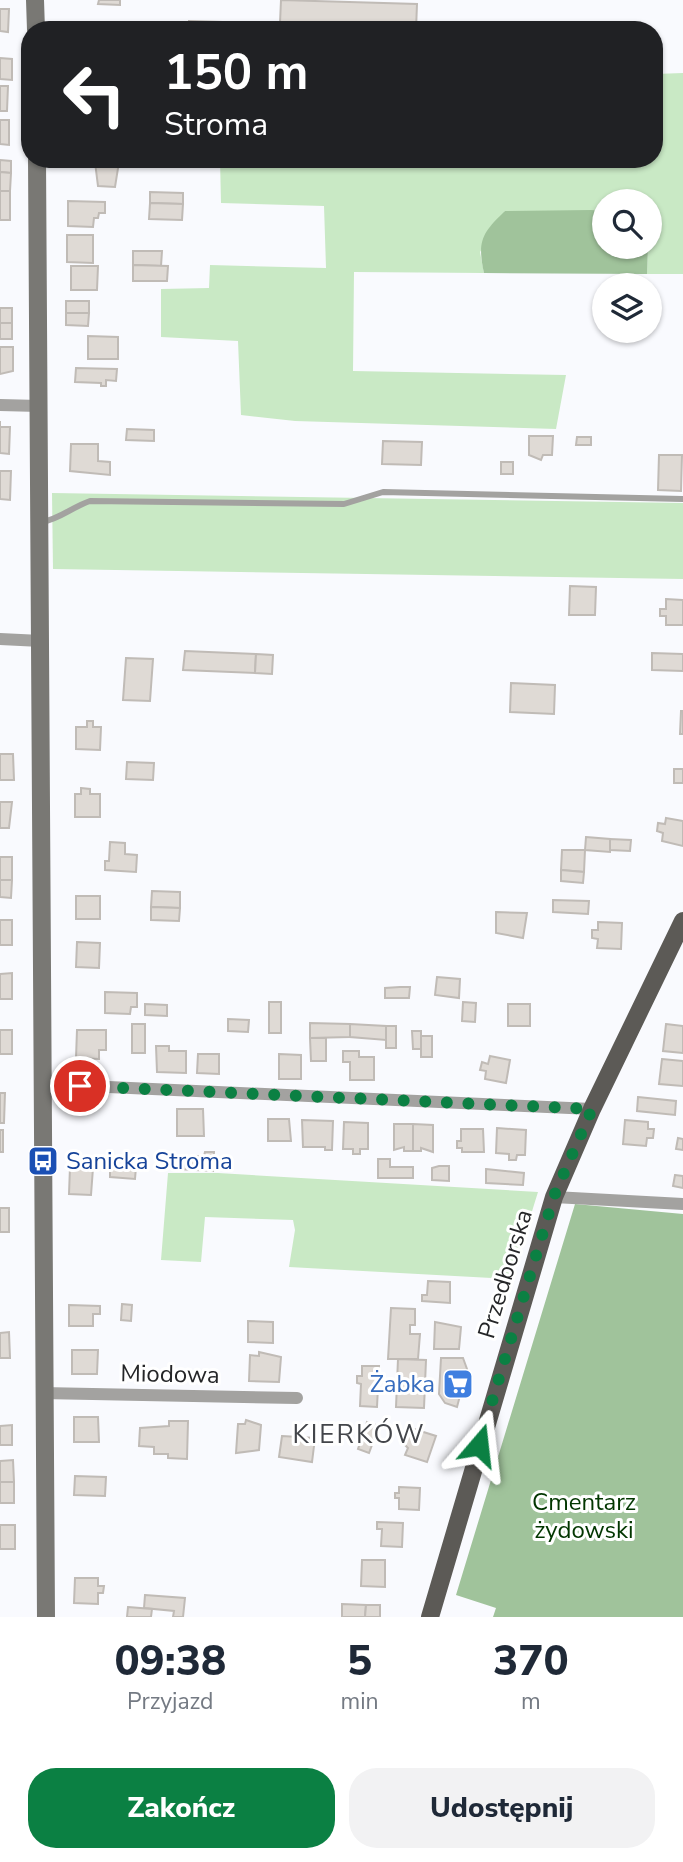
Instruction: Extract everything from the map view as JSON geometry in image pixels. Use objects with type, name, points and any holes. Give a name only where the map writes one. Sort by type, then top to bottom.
[{"type":"main road","name":"Przedborska","points":[[430,1617],[554,1196],[592,1109],[683,921]]},
{"type":"street","points":[[35,0],[36,21]]},
{"type":"street","points":[[37,168],[43,1084],[42,1393],[46,1617]]},
{"type":"street","points":[[0,405],[39,406]]},
{"type":"street","points":[[0,639],[41,640]]},
{"type":"street","points":[[43,1084],[592,1109]]},
{"type":"street","points":[[554,1196],[683,1204]]},
{"type":"street","name":"Miodowa","points":[[42,1393],[297,1398]]},
{"type":"lane","points":[[40,523],[56,519],[76,506],[90,501],[344,504],[383,492],[683,499]]},
{"type":"green space","points":[[683,73],[683,274],[647,273],[647,259],[662,259],[662,189],[592,189],[592,211],[505,211],[480,252],[484,273],[354,272],[353,371],[566,375],[556,429],[295,421],[241,415],[238,341],[161,337],[161,289],[209,288],[210,265],[326,268],[324,206],[221,203],[220,168],[663,168],[663,74]]},
{"type":"green space","points":[[592,210],[592,259],[648,259],[647,273],[484,273],[481,253],[483,238],[505,211]]},
{"type":"green space","points":[[52,493],[683,503],[683,579],[53,569]]},
{"type":"green space","points":[[168,1173],[218,1173],[538,1192],[511,1279],[289,1267],[295,1230],[293,1220],[205,1217],[201,1262],[161,1260]]},
{"type":"green space","name":"Cmentarz żydowski","points":[[575,1204],[683,1214],[683,1617],[493,1617],[496,1608],[456,1595]]},
{"type":"building","points":[[99,0],[120,0],[120,5],[98,4]]},
{"type":"building","points":[[281,0],[417,4],[416,21],[280,21]]},
{"type":"building","points":[[0,9],[9,9],[8,32],[0,31]]},
{"type":"building","points":[[0,58],[12,59],[12,80],[0,79]]},
{"type":"building","points":[[0,86],[8,86],[7,111],[0,111]]},
{"type":"building","points":[[0,120],[9,120],[9,145],[0,144]]},
{"type":"building","points":[[0,160],[11,161],[11,173],[0,172]]},
{"type":"building","points":[[96,168],[118,168],[115,187],[98,186]]},
{"type":"building","points":[[0,172],[11,173],[10,191],[0,191]]},
{"type":"building","points":[[0,191],[10,191],[10,220],[0,220]]},
{"type":"building","points":[[150,192],[183,193],[183,204],[150,203]]},
{"type":"building","points":[[68,201],[105,202],[105,213],[99,213],[98,218],[94,218],[93,227],[68,226]]},
{"type":"building","points":[[150,203],[183,204],[182,220],[149,219]]},
{"type":"building","points":[[67,235],[93,235],[93,263],[67,262]]},
{"type":"building","points":[[133,251],[162,251],[161,266],[133,265]]},
{"type":"building","points":[[133,265],[168,266],[167,281],[133,281]]},
{"type":"building","points":[[71,266],[98,266],[97,290],[71,290]]},
{"type":"building","points":[[66,301],[89,301],[89,313],[66,313]]},
{"type":"building","points":[[0,308],[12,308],[12,323],[0,323]]},
{"type":"building","points":[[66,313],[89,313],[88,326],[66,325]]},
{"type":"building","points":[[0,323],[12,323],[12,339],[0,339]]},
{"type":"building","points":[[88,336],[118,337],[118,359],[88,359]]},
{"type":"building","points":[[0,347],[13,347],[13,371],[0,374]]},
{"type":"building","points":[[76,368],[117,369],[116,381],[106,380],[106,386],[101,386],[101,383],[75,382]]},
{"type":"building","points":[[0,427],[10,427],[9,454],[0,453]]},
{"type":"building","points":[[127,429],[154,430],[154,441],[126,440]]},
{"type":"building","points":[[529,436],[553,436],[552,455],[543,455],[541,460],[529,455]]},
{"type":"building","points":[[577,437],[591,437],[591,445],[576,445]]},
{"type":"building","points":[[383,441],[422,442],[421,465],[382,464]]},
{"type":"building","points":[[71,444],[98,444],[98,461],[110,462],[110,475],[70,471]]},
{"type":"building","points":[[659,455],[682,455],[681,491],[658,490]]},
{"type":"building","points":[[501,462],[513,462],[513,474],[501,474]]},
{"type":"building","points":[[0,471],[11,471],[10,500],[0,499]]},
{"type":"building","points":[[570,586],[596,587],[595,615],[569,615]]},
{"type":"building","points":[[666,599],[683,600],[683,625],[666,625],[666,616],[660,616],[660,609],[666,609]]},
{"type":"building","points":[[185,651],[256,654],[255,673],[183,670]]},
{"type":"building","points":[[652,653],[683,654],[683,671],[652,670]]},
{"type":"building","points":[[256,654],[273,655],[272,674],[255,673]]},
{"type":"building","points":[[126,658],[153,659],[150,701],[123,700]]},
{"type":"building","points":[[511,683],[555,685],[554,714],[510,712]]},
{"type":"building","points":[[683,711],[683,734],[680,734]]},
{"type":"building","points":[[87,721],[93,721],[93,727],[101,727],[100,750],[76,749],[76,727],[87,727]]},
{"type":"building","points":[[0,754],[13,754],[14,780],[0,780]]},
{"type":"building","points":[[127,762],[154,763],[153,780],[126,779]]},
{"type":"building","points":[[674,769],[683,769],[683,783],[674,783]]},
{"type":"building","points":[[81,788],[90,789],[90,794],[100,794],[100,817],[75,817],[75,794],[81,794]]},
{"type":"building","points":[[0,802],[12,802],[9,828],[0,828]]},
{"type":"building","points":[[666,818],[683,821],[683,846],[662,841],[663,833],[657,831],[658,823],[665,824]]},
{"type":"building","points":[[586,837],[610,839],[610,852],[585,850]]},
{"type":"building","points":[[610,839],[631,840],[630,851],[610,850]]},
{"type":"building","points":[[110,842],[125,843],[125,854],[137,855],[136,872],[105,870],[105,861],[109,861]]},
{"type":"building","points":[[562,850],[585,850],[584,872],[561,870]]},
{"type":"building","points":[[0,857],[12,857],[12,880],[0,880]]},
{"type":"building","points":[[561,870],[584,872],[583,883],[561,881]]},
{"type":"building","points":[[0,880],[12,880],[11,898],[0,897]]},
{"type":"building","points":[[152,891],[180,892],[180,908],[151,907]]},
{"type":"building","points":[[76,896],[100,896],[100,919],[76,919]]},
{"type":"building","points":[[553,900],[589,901],[588,914],[553,912]]},
{"type":"building","points":[[151,907],[180,908],[179,921],[151,920]]},
{"type":"building","points":[[496,912],[527,913],[523,938],[496,933]]},
{"type":"building","points":[[0,920],[12,920],[12,945],[0,945]]},
{"type":"building","points":[[598,922],[622,923],[621,949],[597,948],[598,939],[592,938],[592,930],[598,930]]},
{"type":"building","points":[[77,942],[100,943],[99,968],[76,967]]},
{"type":"building","points":[[12,973],[12,999],[0,999],[0,974]]},
{"type":"building","points":[[437,977],[460,979],[459,998],[435,995]]},
{"type":"building","points":[[410,987],[409,998],[385,998],[385,988]]},
{"type":"building","points":[[105,992],[137,993],[137,1007],[131,1007],[130,1014],[105,1013]]},
{"type":"building","points":[[269,1002],[281,1002],[281,1033],[269,1033]]},
{"type":"building","points":[[463,1002],[476,1003],[475,1022],[462,1021]]},
{"type":"building","points":[[145,1004],[167,1005],[167,1016],[145,1015]]},
{"type":"building","points":[[508,1004],[530,1004],[530,1026],[508,1026]]},
{"type":"building","points":[[228,1019],[249,1020],[248,1032],[228,1031]]},
{"type":"building","points":[[310,1023],[350,1024],[350,1037],[310,1038]]},
{"type":"building","points":[[132,1024],[145,1024],[145,1053],[132,1053]]},
{"type":"building","points":[[350,1024],[386,1026],[386,1040],[350,1037]]},
{"type":"building","points":[[666,1024],[683,1026],[683,1053],[663,1051]]},
{"type":"building","points":[[386,1026],[396,1026],[396,1048],[386,1048]]},
{"type":"building","points":[[0,1030],[12,1030],[12,1054],[0,1054]]},
{"type":"building","points":[[77,1030],[106,1030],[106,1050],[99,1050],[99,1059],[76,1058]]},
{"type":"building","points":[[412,1031],[421,1031],[421,1049],[413,1049]]},
{"type":"building","points":[[421,1036],[432,1036],[432,1057],[421,1057]]},
{"type":"building","points":[[310,1038],[326,1038],[326,1061],[311,1061]]},
{"type":"building","points":[[156,1046],[169,1046],[169,1051],[186,1051],[186,1073],[157,1072]]},
{"type":"building","points":[[343,1051],[359,1051],[359,1057],[374,1057],[374,1080],[350,1080],[350,1062],[343,1062]]},
{"type":"building","points":[[198,1054],[219,1054],[219,1074],[197,1073]]},
{"type":"building","points":[[279,1054],[301,1055],[301,1079],[279,1079]]},
{"type":"building","points":[[490,1056],[510,1060],[506,1083],[485,1079],[486,1071],[480,1070],[482,1062],[488,1064]]},
{"type":"building","points":[[662,1059],[683,1061],[683,1086],[659,1084]]},
{"type":"building","points":[[0,1093],[5,1093],[4,1123],[0,1123]]},
{"type":"building","points":[[638,1097],[676,1101],[675,1115],[637,1111]]},
{"type":"building","points":[[177,1109],[203,1109],[204,1136],[177,1136]]},
{"type":"building","points":[[268,1119],[289,1119],[291,1141],[268,1141]]},
{"type":"building","points":[[302,1120],[333,1121],[332,1150],[325,1150],[325,1147],[303,1147]]},
{"type":"building","points":[[625,1120],[648,1122],[648,1129],[654,1129],[653,1138],[647,1138],[646,1146],[623,1144]]},
{"type":"building","points":[[344,1122],[368,1123],[368,1149],[360,1149],[360,1154],[353,1154],[353,1149],[343,1149]]},
{"type":"building","points":[[394,1124],[413,1124],[413,1151],[404,1151],[404,1147],[394,1150]]},
{"type":"building","points":[[413,1124],[433,1125],[433,1152],[421,1148],[421,1151],[413,1151]]},
{"type":"building","points":[[497,1128],[526,1130],[525,1155],[517,1155],[516,1160],[509,1160],[509,1154],[496,1153]]},
{"type":"building","points":[[461,1129],[483,1129],[484,1152],[462,1152],[462,1148],[457,1148],[457,1141],[461,1141]]},
{"type":"building","points":[[0,1130],[3,1130],[3,1152],[0,1152]]},
{"type":"building","points":[[678,1138],[683,1139],[683,1150],[676,1149]]},
{"type":"building","points":[[205,1152],[214,1152],[213,1171],[178,1169],[178,1156],[204,1156]]},
{"type":"building","points":[[378,1159],[390,1159],[390,1167],[413,1167],[413,1178],[378,1178]]},
{"type":"building","points":[[110,1166],[136,1167],[135,1179],[110,1177]]},
{"type":"building","points":[[449,1166],[449,1181],[432,1180],[432,1168]]},
{"type":"building","points":[[70,1167],[93,1168],[91,1195],[69,1194]]},
{"type":"building","points":[[486,1169],[524,1173],[523,1185],[486,1183]]},
{"type":"building","points":[[675,1175],[683,1176],[683,1188],[673,1186]]},
{"type":"building","points":[[0,1208],[9,1208],[9,1232],[0,1232]]},
{"type":"building","points":[[428,1281],[450,1282],[450,1303],[422,1301],[422,1295],[427,1295]]},
{"type":"building","points":[[122,1304],[132,1305],[131,1321],[121,1320]]},
{"type":"building","points":[[69,1305],[100,1306],[100,1314],[93,1314],[93,1326],[69,1326]]},
{"type":"building","points":[[391,1308],[415,1309],[415,1325],[410,1325],[410,1334],[420,1334],[418,1359],[388,1359]]},
{"type":"building","points":[[248,1321],[273,1322],[273,1343],[248,1342]]},
{"type":"building","points":[[435,1322],[461,1327],[459,1349],[434,1349]]},
{"type":"building","points":[[9,1332],[10,1358],[0,1358],[0,1333]]},
{"type":"building","points":[[72,1350],[98,1350],[97,1374],[72,1374]]},
{"type":"building","points":[[259,1352],[281,1357],[279,1382],[249,1381],[250,1355],[259,1356]]},
{"type":"building","points":[[441,1358],[463,1358],[467,1369],[457,1407],[445,1403],[439,1394]]},
{"type":"building","points":[[398,1359],[426,1360],[424,1408],[396,1407]]},
{"type":"building","points":[[362,1366],[379,1366],[377,1407],[360,1406],[361,1384],[357,1383],[357,1376],[362,1376]]},
{"type":"building","points":[[74,1417],[98,1417],[99,1442],[74,1442]]},
{"type":"building","points":[[246,1420],[261,1425],[259,1450],[236,1453],[238,1424],[245,1424]]},
{"type":"building","points":[[169,1421],[188,1421],[187,1459],[168,1458],[168,1454],[154,1454],[154,1447],[139,1446],[140,1428],[169,1426]]},
{"type":"building","points":[[367,1422],[379,1426],[369,1453],[358,1449]]},
{"type":"building","points":[[12,1425],[12,1445],[0,1445],[0,1426]]},
{"type":"building","points":[[414,1429],[436,1436],[427,1462],[405,1455],[408,1448],[402,1442],[405,1433],[412,1435]]},
{"type":"building","points":[[282,1436],[315,1438],[312,1462],[279,1457]]},
{"type":"building","points":[[13,1460],[14,1482],[0,1482],[0,1461]]},
{"type":"building","points":[[75,1476],[106,1477],[105,1496],[74,1495]]},
{"type":"building","points":[[0,1482],[14,1482],[14,1503],[0,1503]]},
{"type":"building","points":[[399,1487],[420,1488],[419,1510],[399,1509],[399,1498],[395,1498],[395,1493],[399,1493]]},
{"type":"building","points":[[377,1522],[403,1523],[402,1547],[381,1546],[382,1529],[377,1529]]},
{"type":"building","points":[[0,1525],[15,1525],[15,1549],[0,1549]]},
{"type":"building","points":[[362,1560],[385,1560],[385,1587],[361,1586]]},
{"type":"building","points":[[75,1578],[98,1578],[98,1586],[104,1586],[103,1593],[98,1593],[98,1604],[74,1603]]},
{"type":"building","points":[[145,1595],[185,1598],[183,1617],[173,1617],[174,1611],[144,1608]]},
{"type":"building","points":[[342,1604],[366,1605],[365,1617],[342,1617]]},
{"type":"building","points":[[366,1605],[380,1605],[380,1617],[365,1617]]},
{"type":"building","points":[[128,1607],[152,1609],[151,1617],[127,1617]]},
{"type":"place","name":"Sanicka Stroma","points":[[43,1161]]},
{"type":"place","name":"Żabka","points":[[458,1384]]},
{"type":"district","name":"KIERKÓW","points":[[359,1434]]},
{"type":"route","points":[[80,1086],[592,1109],[554,1196],[479,1445]]}]
